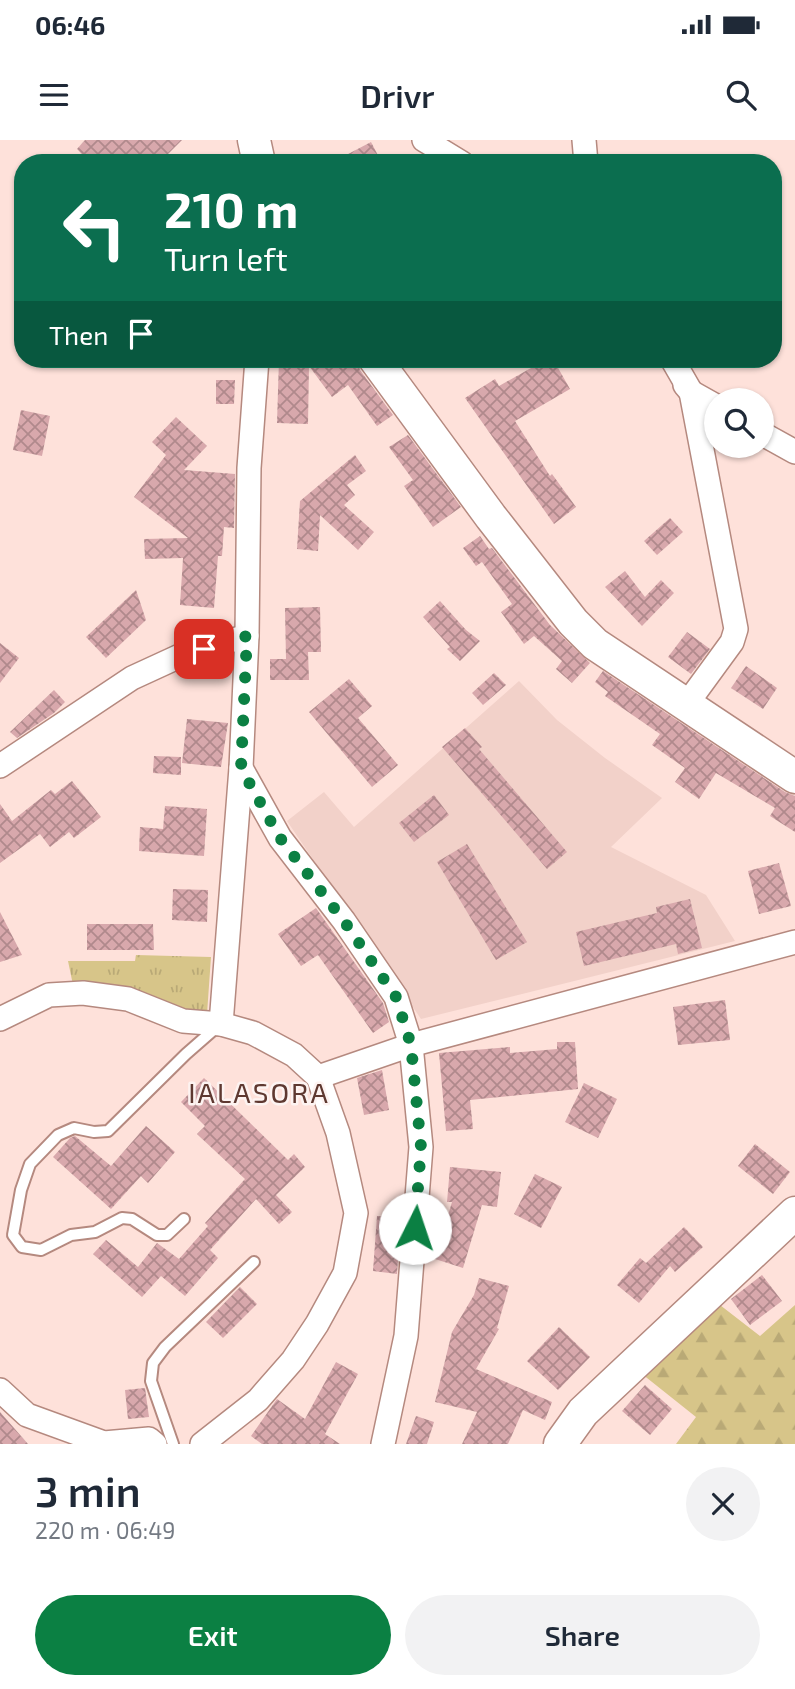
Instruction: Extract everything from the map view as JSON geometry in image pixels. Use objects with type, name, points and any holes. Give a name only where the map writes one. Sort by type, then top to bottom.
[{"type":"main road","points":[[382,368],[491,517],[573,622],[595,645],[795,777]]},
{"type":"main road","points":[[560,1444],[583,1412],[795,1213]]},
{"type":"street","points":[[425,140],[448,154]]},
{"type":"street","points":[[221,1024],[241,768],[247,636],[249,468],[256,368]]},
{"type":"street","points":[[671,368],[691,392],[704,399]]},
{"type":"street","points":[[677,368],[691,392],[736,629],[732,642],[686,705]]},
{"type":"street","points":[[774,440],[795,452]]},
{"type":"street","points":[[0,766],[132,678],[182,655],[247,636]]},
{"type":"street","points":[[241,768],[280,838],[344,921],[396,997],[411,1045],[421,1147],[406,1336],[383,1444]]},
{"type":"street","points":[[318,1077],[411,1045],[795,942]]},
{"type":"street","points":[[0,1019],[49,995],[83,993],[128,999],[183,1021],[221,1024],[253,1033],[294,1055],[318,1077],[338,1133],[356,1213],[345,1273],[317,1324],[293,1360],[258,1400],[202,1444]]},
{"type":"street","points":[[0,1390],[27,1415],[104,1443],[149,1439],[155,1444]]},
{"type":"lane","points":[[184,1219],[167,1235],[157,1235],[132,1219],[122,1218],[95,1231],[71,1235],[41,1250],[22,1247],[13,1235],[21,1190],[30,1164],[58,1135],[74,1128],[94,1132],[108,1131],[186,1054],[221,1024]]},
{"type":"lane","points":[[173,1444],[152,1381],[153,1363],[164,1347],[254,1262]]},
{"type":"shaded area","points":[[519,681],[557,720],[662,798],[611,847],[706,895],[735,941],[421,1019],[287,821],[324,792],[354,827]]},
{"type":"green space","points":[[136,955],[211,957],[207,1014],[192,1015],[73,985],[68,961],[135,961]]},
{"type":"green space","points":[[720,1305],[760,1336],[795,1305],[795,1444],[676,1444],[696,1417],[642,1374]]},
{"type":"building","points":[[85,140],[182,140],[168,154],[82,154],[77,149]]},
{"type":"building","points":[[371,142],[377,154],[348,154]]},
{"type":"building","points":[[279,368],[309,368],[308,424],[277,423]]},
{"type":"building","points":[[310,368],[359,368],[393,415],[377,426],[348,385],[332,397]]},
{"type":"building","points":[[531,368],[558,368],[570,389],[515,421],[550,476],[552,474],[576,507],[554,524],[465,398],[495,379],[499,386]]},
{"type":"building","points":[[216,380],[235,380],[234,404],[216,404]]},
{"type":"building","points":[[21,410],[50,416],[42,456],[13,450]]},
{"type":"building","points":[[176,417],[207,446],[184,470],[235,474],[234,528],[224,527],[222,556],[218,556],[214,608],[180,605],[183,558],[145,559],[144,539],[188,538],[134,497],[166,455],[152,442]]},
{"type":"building","points":[[408,435],[461,507],[433,527],[404,486],[413,480],[389,447]]},
{"type":"building","points":[[355,455],[366,471],[347,485],[355,495],[344,505],[374,532],[358,550],[320,515],[318,551],[297,549],[300,501]]},
{"type":"building","points":[[670,518],[683,532],[657,555],[644,541]]},
{"type":"building","points":[[480,536],[550,625],[590,663],[572,683],[556,669],[562,661],[534,636],[524,644],[501,612],[512,604],[482,562],[476,566],[463,548]]},
{"type":"building","points":[[625,571],[645,597],[661,580],[674,593],[642,626],[605,587]]},
{"type":"building","points":[[136,590],[146,620],[106,658],[86,637]]},
{"type":"building","points":[[440,601],[466,630],[480,641],[460,661],[447,649],[450,647],[423,617]]},
{"type":"building","points":[[320,607],[321,652],[308,652],[309,680],[270,680],[270,659],[286,659],[285,608]]},
{"type":"building","points":[[687,632],[710,649],[691,674],[668,657]]},
{"type":"building","points":[[0,643],[19,658],[0,683]]},
{"type":"building","points":[[746,666],[777,688],[763,709],[731,688]]},
{"type":"building","points":[[603,671],[785,792],[795,796],[795,832],[770,816],[775,808],[716,773],[699,799],[675,782],[685,768],[652,745],[660,734],[605,696],[608,692],[595,682]]},
{"type":"building","points":[[494,673],[506,685],[483,705],[472,693]]},
{"type":"building","points":[[349,679],[372,706],[358,718],[398,765],[372,787],[309,712]]},
{"type":"building","points":[[54,690],[65,702],[54,713],[17,738],[10,732]]},
{"type":"building","points":[[187,719],[228,723],[221,767],[182,763]]},
{"type":"building","points":[[465,728],[482,747],[479,749],[567,852],[547,869],[442,747]]},
{"type":"building","points":[[154,756],[181,757],[181,775],[153,773]]},
{"type":"building","points":[[72,781],[101,817],[74,838],[69,832],[50,847],[40,834],[0,863],[0,804],[12,821],[51,790],[55,794]]},
{"type":"building","points":[[434,795],[449,815],[414,842],[399,823]]},
{"type":"building","points":[[165,806],[207,809],[204,856],[139,851],[140,827],[163,829]]},
{"type":"building","points":[[467,844],[527,942],[496,960],[437,862]]},
{"type":"building","points":[[779,863],[791,906],[759,914],[748,871]]},
{"type":"building","points":[[173,889],[208,890],[207,922],[172,920]]},
{"type":"building","points":[[690,899],[702,948],[678,954],[676,944],[584,966],[576,932],[657,913],[656,907]]},
{"type":"building","points":[[316,908],[383,1003],[389,1022],[373,1033],[318,955],[301,966],[278,934]]},
{"type":"building","points":[[0,912],[22,955],[0,962]]},
{"type":"building","points":[[87,924],[153,924],[154,950],[87,950]]},
{"type":"building","points":[[725,1000],[730,1040],[678,1045],[673,1007]]},
{"type":"building","points":[[557,1042],[575,1042],[578,1089],[470,1100],[473,1129],[446,1131],[439,1053],[510,1047],[510,1053],[557,1049]]},
{"type":"building","points":[[382,1070],[389,1110],[364,1115],[357,1078]]},
{"type":"building","points":[[204,1078],[288,1160],[294,1154],[305,1167],[276,1195],[292,1212],[279,1224],[256,1199],[210,1250],[218,1258],[185,1296],[161,1276],[142,1297],[93,1254],[106,1240],[138,1267],[157,1243],[179,1259],[208,1226],[205,1223],[245,1179],[197,1134],[205,1126],[181,1102]]},
{"type":"building","points":[[584,1083],[617,1099],[598,1138],[565,1122]]},
{"type":"building","points":[[146,1126],[175,1152],[148,1183],[141,1176],[111,1209],[53,1157],[75,1136],[111,1166]]},
{"type":"building","points":[[755,1144],[790,1172],[773,1194],[738,1166]]},
{"type":"building","points":[[450,1167],[501,1172],[497,1207],[482,1205],[463,1268],[435,1259],[452,1202],[447,1202]]},
{"type":"building","points":[[535,1174],[562,1187],[541,1228],[514,1214]]},
{"type":"building","points":[[377,1216],[401,1218],[397,1274],[373,1271]]},
{"type":"building","points":[[684,1227],[703,1247],[675,1272],[670,1266],[639,1303],[617,1285],[640,1258],[646,1263]]},
{"type":"building","points":[[762,1275],[782,1301],[750,1325],[731,1299]]},
{"type":"building","points":[[479,1278],[509,1286],[497,1328],[499,1329],[476,1369],[552,1402],[545,1420],[523,1410],[508,1444],[462,1444],[477,1412],[435,1402],[452,1332],[474,1295]]},
{"type":"building","points":[[240,1287],[257,1304],[223,1338],[206,1322]]},
{"type":"building","points":[[559,1327],[590,1357],[558,1390],[527,1361]]},
{"type":"building","points":[[336,1362],[358,1374],[325,1434],[340,1444],[262,1444],[251,1436],[277,1399],[305,1419]]},
{"type":"building","points":[[645,1385],[672,1409],[650,1435],[622,1411]]},
{"type":"building","points":[[145,1388],[149,1417],[128,1419],[125,1390]]},
{"type":"building","points":[[0,1412],[28,1444],[0,1444]]},
{"type":"building","points":[[416,1416],[434,1422],[427,1444],[406,1444]]},
{"type":"district","name":"IALASORA","points":[[259,1092]]},
{"type":"route","points":[[204,649],[247,636],[241,768],[280,838],[344,921],[396,997],[411,1045],[421,1147],[415,1228]]}]
